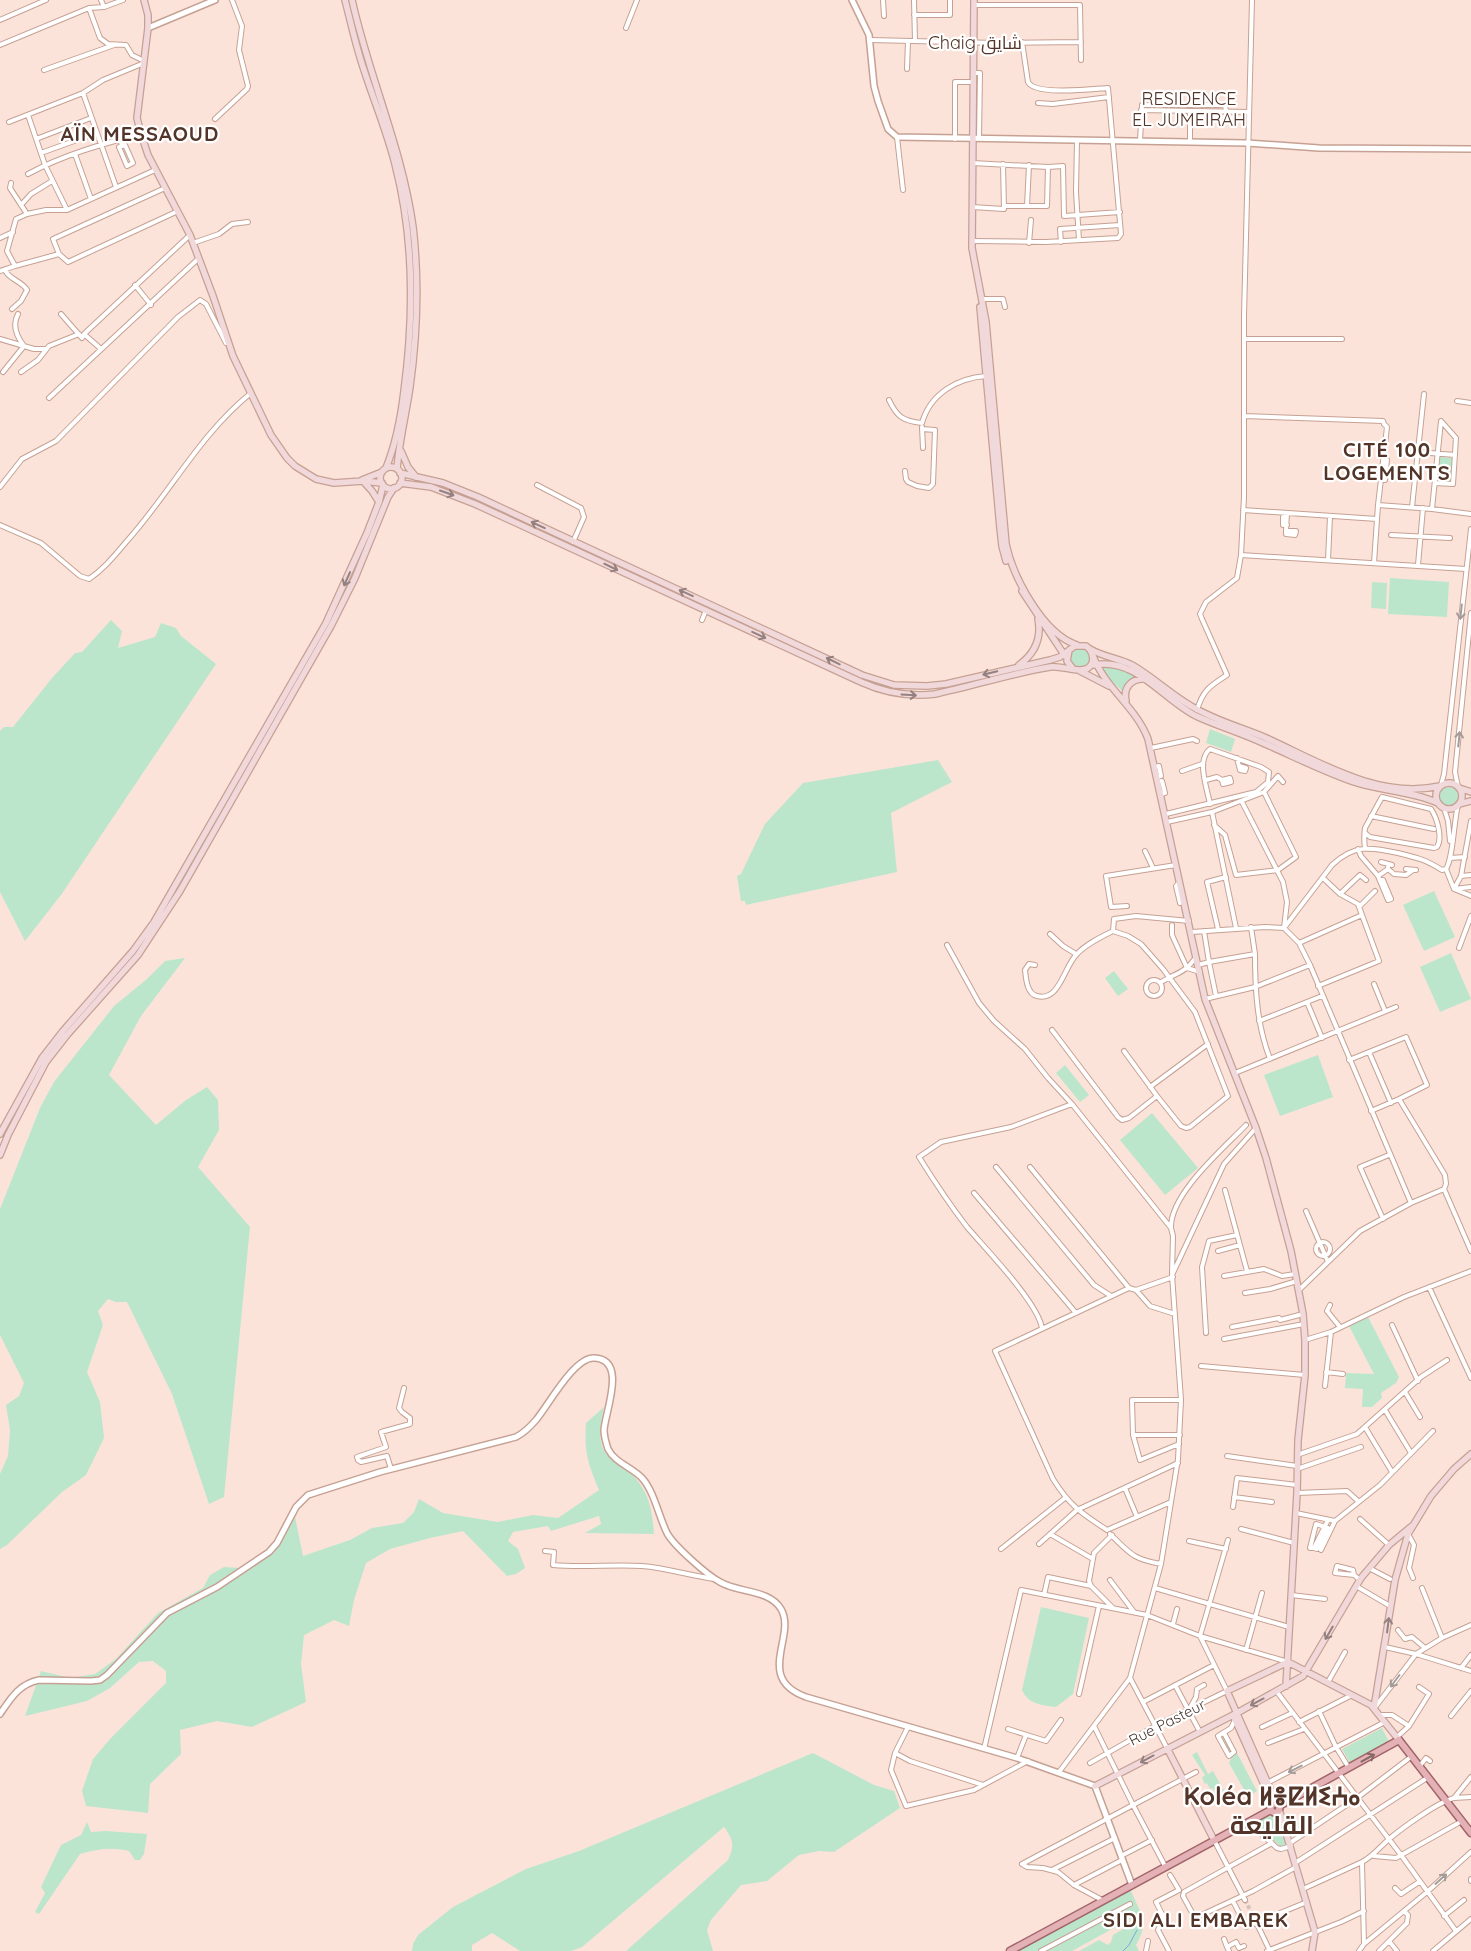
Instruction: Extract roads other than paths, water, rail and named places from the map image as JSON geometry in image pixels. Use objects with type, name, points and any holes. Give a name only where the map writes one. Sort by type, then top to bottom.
[{"type":"main road","points":[[144,0],[148,28],[137,118],[141,134],[155,170],[190,235],[233,356],[271,435],[295,466],[309,475],[327,482],[342,484],[360,481],[392,467],[416,477],[443,483],[472,494],[862,675],[884,682],[906,686],[936,685],[1055,659],[1077,645]]},
{"type":"main road","points":[[0,1134],[42,1058],[63,1031],[134,952],[154,922],[326,623],[379,502],[382,484],[380,478],[398,432],[408,356],[410,295],[408,244],[395,163],[364,69],[345,0]]},
{"type":"main road","points":[[352,0],[370,67],[396,146],[413,228],[416,278],[414,355],[400,450],[400,483]]},
{"type":"main road","points":[[974,3],[976,138],[972,163],[971,241],[986,322],[988,376],[1002,546],[1014,578],[1038,617],[1067,652],[1067,661],[1076,670]]},
{"type":"main road","points":[[988,376],[1004,527],[1010,560],[1024,589],[1045,620],[1060,637],[1131,665],[1197,710],[1355,778],[1411,789],[1450,783],[1471,792]]},
{"type":"main road","points":[[400,450],[405,462],[416,477]]},
{"type":"main road","points":[[360,481],[394,488]]},
{"type":"main road","points":[[360,481],[372,491],[379,502]]},
{"type":"main road","points":[[0,1155],[8,1135],[46,1062],[138,955],[180,891],[332,626],[355,578],[388,497],[400,483],[431,488],[475,504],[866,684],[896,694],[914,696],[934,694],[1052,667],[1076,670],[1111,687]]},
{"type":"main road","points":[[1016,667],[1029,657],[1036,645],[1039,632],[1038,617]]},
{"type":"main road","points":[[1088,648],[1111,687],[1127,703],[1142,726],[1151,748],[1205,998],[1256,1128],[1274,1185],[1297,1281],[1304,1324],[1305,1376],[1297,1455],[1295,1543],[1286,1686]]},
{"type":"main road","points":[[1090,666],[1093,656]]},
{"type":"main road","points":[[1076,670],[1108,664],[1122,666],[1145,680],[1175,704],[1194,714],[1360,784],[1419,796],[1438,803],[1444,808],[1451,809],[1458,804],[1471,801]]},
{"type":"main road","points":[[1127,703],[1125,691],[1129,684],[1136,680],[1145,680]]},
{"type":"main road","points":[[1438,803],[1436,793],[1440,786]]},
{"type":"main road","points":[[1458,787],[1462,794],[1458,804]]},
{"type":"main road","points":[[1374,1708],[1397,1569],[1408,1534],[1442,1482],[1471,1454]]},
{"type":"main road","points":[[1095,1786],[1167,1748],[1235,1716],[1303,1676],[1360,1580],[1389,1544],[1412,1526]]},
{"type":"main road","points":[[1288,1662],[1374,1708],[1471,1833]]},
{"type":"main road","points":[[1288,1662],[1227,1691],[1235,1716],[1266,1783],[1290,1844],[1315,1932],[1312,1951]]},
{"type":"main road","points":[[1010,1951],[1339,1774],[1398,1739]]},
{"type":"main road","points":[[1167,1748],[1214,1840]]},
{"type":"street","points":[[0,20],[46,0]]},
{"type":"street","points":[[101,0],[104,7]]},
{"type":"street","points":[[0,45],[89,8],[104,7],[123,0]]},
{"type":"street","points":[[148,28],[215,0]]},
{"type":"street","points":[[215,119],[248,86],[239,50],[242,26],[232,0]]},
{"type":"street","points":[[626,28],[637,0]]},
{"type":"street","points":[[852,0],[870,35],[876,94],[886,124],[892,134],[897,137],[1248,143],[1318,148],[1471,149]]},
{"type":"street","points":[[884,0],[884,16]]},
{"type":"street","points":[[914,0],[915,41]]},
{"type":"street","points":[[914,15],[950,15],[950,0]]},
{"type":"street","points":[[1015,0],[1015,6]]},
{"type":"street","points":[[1197,710],[1202,695],[1210,686],[1227,675],[1202,618],[1202,607],[1238,578],[1241,555],[1252,0]]},
{"type":"street","points":[[974,3],[1015,6],[1080,5],[1081,60]]},
{"type":"street","points":[[89,8],[100,38],[108,44],[126,45],[132,55],[144,62]]},
{"type":"street","points":[[870,40],[1081,42]]},
{"type":"street","points":[[907,69],[908,40]]},
{"type":"street","points":[[971,241],[1060,242],[1118,238],[1121,234],[1108,88],[1059,90],[1029,86],[1022,42]]},
{"type":"street","points":[[44,70],[116,44]]},
{"type":"street","points":[[10,122],[83,92],[103,80],[144,62]]},
{"type":"street","points":[[974,73],[980,73],[976,138]]},
{"type":"street","points":[[955,139],[954,82],[974,82]]},
{"type":"street","points":[[83,92],[116,188]]},
{"type":"street","points":[[1038,103],[1053,104],[1109,96]]},
{"type":"street","points":[[1140,141],[1142,105],[1225,105],[1226,111]]},
{"type":"street","points":[[1141,110],[1249,112]]},
{"type":"street","points":[[1190,110],[1190,142]]},
{"type":"street","points":[[28,114],[45,165],[66,210]]},
{"type":"street","points":[[36,139],[91,118]]},
{"type":"street","points":[[41,153],[96,133]]},
{"type":"street","points":[[28,174],[45,165],[100,144],[141,134]]},
{"type":"street","points":[[897,137],[903,190]]},
{"type":"street","points":[[120,139],[122,146],[120,147],[127,166],[133,164],[125,145],[122,146]]},
{"type":"street","points":[[1077,140],[1079,240]]},
{"type":"street","points":[[75,154],[91,199]]},
{"type":"street","points":[[972,163],[1063,166],[1064,216],[1120,212]]},
{"type":"street","points":[[1004,164],[1004,206]]},
{"type":"street","points":[[1027,206],[1029,165]]},
{"type":"street","points":[[972,207],[1004,209],[1004,206],[1047,206],[1048,167]]},
{"type":"street","points":[[15,266],[7,251],[16,219],[27,214],[46,210],[66,210],[155,170]]},
{"type":"street","points":[[21,205],[31,194],[52,181]]},
{"type":"street","points":[[11,183],[10,188],[27,214]]},
{"type":"street","points":[[166,188],[53,238],[60,254],[68,262],[178,211]]},
{"type":"street","points":[[1029,243],[1031,220]]},
{"type":"street","points":[[193,243],[218,234],[232,224],[248,222]]},
{"type":"street","points":[[1060,242],[1060,229],[1120,225]]},
{"type":"street","points":[[0,238],[13,232]]},
{"type":"street","points":[[61,314],[82,338],[135,285],[190,235]]},
{"type":"street","points":[[0,271],[60,254]]},
{"type":"street","points":[[49,398],[199,258]]},
{"type":"street","points":[[5,270],[7,274],[23,284],[28,290],[21,301],[12,309]]},
{"type":"street","points":[[135,285],[151,304]]},
{"type":"street","points":[[981,300],[1003,299],[1005,307]]},
{"type":"street","points":[[0,487],[22,459],[56,441],[178,317],[196,302],[200,300],[206,304],[233,356]]},
{"type":"street","points":[[18,314],[15,320],[16,327],[19,339],[24,346]]},
{"type":"street","points":[[21,372],[38,360],[49,346],[78,334]]},
{"type":"street","points":[[84,334],[101,349]]},
{"type":"street","points":[[0,339],[34,349],[46,349]]},
{"type":"street","points":[[1244,340],[1342,339]]},
{"type":"street","points":[[3,372],[24,346]]},
{"type":"street","points":[[923,448],[922,423],[930,405],[948,387],[969,378],[988,376]]},
{"type":"street","points":[[0,525],[41,543],[80,576],[89,579],[99,572],[142,524],[188,459],[216,425],[251,393]]},
{"type":"street","points":[[1412,507],[1424,394]]},
{"type":"street","points":[[888,400],[893,409],[906,421],[922,423]]},
{"type":"street","points":[[1457,401],[1471,404]]},
{"type":"street","points":[[1244,416],[1384,421],[1387,427],[1376,519],[1374,563]]},
{"type":"street","points":[[1432,509],[1441,421],[1456,438],[1453,484],[1435,483]]},
{"type":"street","points":[[905,471],[906,479],[912,484],[929,488],[933,484],[935,430],[922,429]]},
{"type":"street","points":[[1418,452],[1455,455]]},
{"type":"street","points":[[537,485],[581,508],[584,518],[573,542]]},
{"type":"street","points":[[1378,505],[1471,514]]},
{"type":"street","points":[[1418,565],[1423,508]]},
{"type":"street","points":[[1243,510],[1287,515],[1376,519]]},
{"type":"street","points":[[1286,531],[1287,525],[1283,525],[1284,517],[1287,515]]},
{"type":"street","points":[[1328,560],[1330,516]]},
{"type":"street","points":[[1440,786],[1445,764],[1471,529]]},
{"type":"street","points":[[1391,535],[1450,538]]},
{"type":"street","points":[[1241,555],[1466,569]]},
{"type":"street","points":[[702,620],[706,610]]},
{"type":"street","points":[[1458,787],[1455,772],[1469,654],[1471,613]]},
{"type":"street","points":[[1151,748],[1193,738],[1197,742]]},
{"type":"street","points":[[1166,814],[1210,804],[1256,792],[1268,782],[1268,770],[1210,748],[1202,764],[1210,804]]},
{"type":"street","points":[[1237,758],[1239,766]]},
{"type":"street","points":[[1182,771],[1202,764]]},
{"type":"street","points":[[1167,822],[1212,812],[1242,802],[1264,792],[1278,776],[1283,782]]},
{"type":"street","points":[[1206,780],[1218,777],[1222,780]]},
{"type":"street","points":[[1214,825],[1225,835],[1236,875],[1278,870],[1296,857],[1264,792]]},
{"type":"street","points":[[1365,833],[1370,837],[1434,848],[1440,845],[1433,811],[1427,807],[1384,797],[1367,823],[1365,833],[1365,848]]},
{"type":"street","points":[[1242,802],[1283,882],[1287,902],[1284,928]]},
{"type":"street","points":[[1458,804],[1450,858],[1446,869],[1454,889],[1471,896]]},
{"type":"street","points":[[1444,808],[1448,821],[1451,846]]},
{"type":"street","points":[[1212,812],[1236,928]]},
{"type":"street","points":[[1371,816],[1436,829]]},
{"type":"street","points":[[1454,889],[1461,876],[1464,864],[1471,821]]},
{"type":"street","points":[[1284,928],[1340,857],[1358,849],[1376,848],[1426,860],[1442,870],[1446,869]]},
{"type":"street","points":[[1358,849],[1361,856],[1378,876],[1380,881],[1388,900],[1391,899],[1383,880],[1380,881]]},
{"type":"street","points":[[1145,851],[1153,868]]},
{"type":"street","points":[[1450,858],[1465,857]]},
{"type":"street","points":[[1378,876],[1388,869],[1390,864],[1381,862]]},
{"type":"street","points":[[1464,864],[1471,864]]},
{"type":"street","points":[[1127,906],[1111,907],[1106,876],[1177,865]]},
{"type":"street","points":[[1388,869],[1394,874],[1406,876],[1414,870],[1406,868]]},
{"type":"street","points":[[1340,894],[1360,874],[1366,880]]},
{"type":"street","points":[[1461,876],[1471,875]]},
{"type":"street","points":[[1218,929],[1208,882],[1226,877]]},
{"type":"street","points":[[1318,986],[1379,961],[1358,904],[1340,894],[1323,878]]},
{"type":"street","points":[[1454,889],[1471,887]]},
{"type":"street","points":[[1359,907],[1375,891]]},
{"type":"street","points":[[1299,943],[1362,915]]},
{"type":"street","points":[[1113,931],[1114,919],[1136,916],[1189,921]]},
{"type":"street","points":[[1459,948],[1471,916]]},
{"type":"street","points":[[1172,925],[1172,935],[1187,968]]},
{"type":"street","points":[[1192,932],[1276,926],[1284,928],[1299,943],[1310,965],[1389,1155],[1411,1202]]},
{"type":"street","points":[[1251,927],[1255,954],[1258,1021],[1270,1059]]},
{"type":"street","points":[[1035,965],[1029,964],[1025,970],[1031,994],[1047,996],[1054,992],[1076,954],[1113,931]]},
{"type":"street","points":[[1113,931],[1128,936],[1142,944],[1195,1012],[1228,1096],[1190,1127],[1181,1126],[1124,1051]]},
{"type":"street","points":[[1204,931],[1216,996]]},
{"type":"street","points":[[1050,934],[1076,954]]},
{"type":"street","points":[[947,945],[979,1003],[994,1021],[1025,1049],[1072,1104],[1171,1228]]},
{"type":"street","points":[[1198,965],[1255,954]]},
{"type":"street","points":[[1187,968],[1190,962],[1197,958]]},
{"type":"street","points":[[1205,998],[1255,987],[1310,965]]},
{"type":"street","points":[[1160,983],[1168,976],[1187,968],[1200,972]]},
{"type":"street","points":[[1155,980],[1160,983],[1161,990],[1157,995],[1147,992],[1146,986],[1150,981],[1155,980]]},
{"type":"street","points":[[1374,984],[1385,1011]]},
{"type":"street","points":[[1258,1021],[1322,996]]},
{"type":"street","points":[[1307,1002],[1322,1038]]},
{"type":"street","points":[[1235,1073],[1396,1007]]},
{"type":"street","points":[[1052,1030],[1122,1120],[1129,1118],[1157,1096]]},
{"type":"street","points":[[1349,1060],[1406,1037],[1427,1085],[1371,1111]]},
{"type":"street","points":[[1150,1087],[1208,1044]]},
{"type":"street","points":[[1369,1052],[1391,1102]]},
{"type":"street","points":[[1399,1099],[1444,1176],[1446,1184],[1444,1189],[1471,1251]]},
{"type":"street","points":[[1042,1329],[1041,1322],[1019,1288],[968,1228],[918,1158],[942,1142],[1011,1127],[1072,1104]]},
{"type":"street","points":[[1059,1772],[1130,1678],[1161,1564],[1180,1444],[1181,1400],[1171,1218],[1185,1190],[1225,1144],[1246,1126]]},
{"type":"street","points":[[1136,1290],[1173,1276],[1224,1164],[1256,1128]]},
{"type":"street","points":[[1383,1219],[1360,1167],[1389,1155]]},
{"type":"street","points":[[996,1167],[1094,1285],[1111,1296]]},
{"type":"street","points":[[1030,1167],[1129,1288],[1136,1290],[1150,1306],[1175,1314]]},
{"type":"street","points":[[1298,1291],[1357,1233],[1411,1202],[1444,1189]]},
{"type":"street","points":[[1225,1190],[1247,1271]]},
{"type":"street","points":[[974,1193],[1076,1313]]},
{"type":"street","points":[[1306,1210],[1328,1262]]},
{"type":"street","points":[[1206,1333],[1202,1267],[1209,1241],[1237,1235]]},
{"type":"street","points":[[1320,1242],[1325,1242],[1329,1247],[1329,1252],[1325,1256]]},
{"type":"street","points":[[1320,1242],[1316,1246],[1316,1251],[1320,1256],[1325,1256]]},
{"type":"street","points":[[1218,1251],[1240,1245]]},
{"type":"street","points":[[1224,1276],[1242,1274],[1247,1271],[1264,1268],[1282,1276],[1295,1274]]},
{"type":"street","points":[[1305,1340],[1331,1332],[1396,1300],[1471,1271]]},
{"type":"street","points":[[1245,1293],[1270,1289],[1297,1281]]},
{"type":"street","points":[[1429,1287],[1471,1378]]},
{"type":"street","points":[[1129,1288],[995,1351],[1053,1479],[1065,1498],[1077,1510],[1107,1530],[1127,1552],[1142,1560],[1161,1564]]},
{"type":"street","points":[[1330,1305],[1327,1311],[1340,1327]]},
{"type":"street","points":[[1232,1328],[1303,1314]]},
{"type":"street","points":[[1224,1339],[1304,1324]]},
{"type":"street","points":[[1392,1325],[1418,1381]]},
{"type":"street","points":[[1325,1386],[1331,1332]]},
{"type":"street","points":[[0,1714],[16,1692],[31,1681],[100,1680],[167,1613],[217,1587],[269,1552],[277,1543],[296,1507],[308,1495],[391,1469],[516,1437],[523,1433],[538,1418],[550,1399],[577,1367],[591,1358],[598,1358],[606,1363],[613,1376],[604,1431],[609,1451],[613,1457],[642,1479],[672,1542],[716,1579],[730,1587],[774,1600],[780,1607],[784,1619],[779,1656],[780,1666],[782,1677],[795,1693],[1028,1761],[1095,1786],[1132,1885]]},
{"type":"street","points":[[1297,1455],[1357,1434],[1418,1381],[1420,1377],[1447,1360]]},
{"type":"street","points":[[1201,1366],[1305,1376]]},
{"type":"street","points":[[1326,1372],[1343,1374]]},
{"type":"street","points":[[391,1469],[387,1456],[361,1462],[357,1457],[386,1447],[381,1432],[410,1424],[410,1418],[399,1408],[404,1388]]},
{"type":"street","points":[[1405,1392],[1420,1417]]},
{"type":"street","points":[[1180,1444],[1140,1460],[1133,1435],[1132,1400],[1181,1400]]},
{"type":"street","points":[[1385,1410],[1412,1453]]},
{"type":"street","points":[[1366,1427],[1392,1472]]},
{"type":"street","points":[[1321,1550],[1335,1521],[1380,1485],[1433,1431]]},
{"type":"street","points":[[1133,1435],[1180,1435]]},
{"type":"street","points":[[1227,1456],[1297,1468],[1361,1447]]},
{"type":"street","points":[[1039,1544],[1077,1510],[1178,1463]]},
{"type":"street","points":[[1233,1507],[1237,1478],[1297,1485]]},
{"type":"street","points":[[1125,1488],[1137,1517]]},
{"type":"street","points":[[1297,1493],[1347,1491],[1358,1501]]},
{"type":"street","points":[[1234,1497],[1272,1502]]},
{"type":"street","points":[[1001,1549],[1065,1498]]},
{"type":"street","points":[[1107,1530],[1171,1502]]},
{"type":"street","points":[[1296,1513],[1335,1521]]},
{"type":"street","points":[[1360,1519],[1389,1544]]},
{"type":"street","points":[[1324,1527],[1316,1524],[1310,1548],[1314,1548],[1328,1520]]},
{"type":"street","points":[[1241,1529],[1295,1543]]},
{"type":"street","points":[[1050,1534],[1093,1559]]},
{"type":"street","points":[[1408,1534],[1414,1544],[1410,1568],[1413,1578]]},
{"type":"street","points":[[1091,1586],[1094,1553],[1112,1535]]},
{"type":"street","points":[[1227,1691],[1200,1636],[1228,1540]]},
{"type":"street","points":[[1188,1542],[1226,1549]]},
{"type":"street","points":[[545,1551],[554,1552],[553,1565],[569,1567],[646,1566],[716,1579]]},
{"type":"street","points":[[1354,1575],[1335,1573],[1337,1566],[1353,1570],[1354,1575],[1360,1580]]},
{"type":"street","points":[[1369,1568],[1390,1579]]},
{"type":"street","points":[[1044,1595],[1048,1577],[1091,1586],[1112,1608]]},
{"type":"street","points":[[1110,1580],[1134,1612]]},
{"type":"street","points":[[1356,1586],[1390,1606]]},
{"type":"street","points":[[1155,1588],[1289,1627]]},
{"type":"street","points":[[1422,1588],[1442,1638]]},
{"type":"street","points":[[984,1749],[1021,1590],[1147,1615],[1200,1636],[1288,1662]]},
{"type":"street","points":[[1246,1650],[1262,1593]]},
{"type":"street","points":[[1291,1595],[1325,1599]]},
{"type":"street","points":[[1080,1694],[1099,1606]]},
{"type":"street","points":[[1173,1624],[1177,1608]]},
{"type":"street","points":[[1374,1708],[1416,1654],[1442,1638],[1471,1625]]},
{"type":"street","points":[[1398,1630],[1405,1639],[1412,1638],[1417,1634]]},
{"type":"street","points":[[1412,1638],[1425,1648]]},
{"type":"street","points":[[1385,1647],[1416,1654],[1471,1671]]},
{"type":"street","points":[[1328,1682],[1345,1652]]},
{"type":"street","points":[[1461,1668],[1471,1655]]},
{"type":"street","points":[[1143,1702],[1214,1665]]},
{"type":"street","points":[[1130,1678],[1167,1748]]},
{"type":"street","points":[[1175,1685],[1200,1732]]},
{"type":"street","points":[[1189,1709],[1196,1697],[1197,1689],[1204,1685]]},
{"type":"street","points":[[1398,1739],[1430,1694],[1418,1687]]},
{"type":"street","name":"Rue Pasteur","points":[[1090,1763],[1155,1726],[1227,1691]]},
{"type":"street","points":[[1451,1716],[1471,1691]]},
{"type":"street","points":[[1277,1692],[1401,1855],[1456,1931]]},
{"type":"street","points":[[1299,1722],[1352,1695]]},
{"type":"street","points":[[1319,1711],[1336,1747],[1349,1768]]},
{"type":"street","points":[[1262,1728],[1292,1713]]},
{"type":"street","points":[[1380,1715],[1392,1715],[1409,1726]]},
{"type":"street","points":[[1224,1733],[1234,1752],[1229,1756],[1218,1736],[1231,1728],[1235,1716]]},
{"type":"street","points":[[1008,1729],[1046,1741],[1061,1720]]},
{"type":"street","points":[[1266,1783],[1384,1722]]},
{"type":"street","points":[[1094,1726],[1165,1866]]},
{"type":"street","points":[[908,1727],[895,1753],[891,1770],[906,1806],[974,1790],[1028,1761]]},
{"type":"street","points":[[1268,1743],[1304,1729]]},
{"type":"street","points":[[1017,1758],[1026,1735]]},
{"type":"street","points":[[895,1753],[983,1785]]},
{"type":"street","points":[[1248,1822],[1279,1849],[1290,1844],[1357,1798],[1412,1756]]},
{"type":"street","points":[[1419,1767],[1426,1758],[1430,1761]]},
{"type":"street","points":[[1103,1901],[1074,1885],[1058,1872],[1043,1868],[1027,1868],[1022,1864],[1196,1772]]},
{"type":"street","points":[[1454,1798],[1471,1777]]},
{"type":"street","points":[[1272,1843],[1184,1892],[1182,1896],[1196,1918],[1244,1898],[1427,1778]]},
{"type":"street","points":[[1303,1889],[1374,1856],[1389,1839],[1445,1800],[1471,1797]]},
{"type":"street","points":[[1374,1856],[1396,1858],[1462,1821]]},
{"type":"street","points":[[1052,1870],[1114,1838]]},
{"type":"street","points":[[1074,1885],[1152,1840]]},
{"type":"street","points":[[1214,1840],[1244,1898]]},
{"type":"street","points":[[1362,1948],[1471,1852]]},
{"type":"street","points":[[1362,1862],[1364,1911],[1362,1948]]},
{"type":"street","points":[[1169,1951],[1158,1930],[1164,1918],[1156,1902],[1178,1890],[1170,1875]]},
{"type":"street","points":[[1395,1888],[1401,1894],[1419,1882]]},
{"type":"street","points":[[1444,1916],[1464,1900]]},
{"type":"street","points":[[1233,1901],[1246,1927],[1256,1921],[1265,1920],[1307,1902]]},
{"type":"street","points":[[1041,1951],[1130,1904]]},
{"type":"street","points":[[1256,1921],[1269,1951],[1364,1911]]},
{"type":"street","points":[[1379,1951],[1407,1923],[1408,1916],[1404,1911]]},
{"type":"street","points":[[1433,1951],[1471,1919]]},
{"type":"street","points":[[1224,1939],[1228,1949],[1236,1942],[1239,1948],[1244,1946]]},
{"type":"street","points":[[1389,1941],[1397,1951]]},
{"type":"street","points":[[1146,1951],[1148,1942]]},
{"type":"waterway","points":[[1123,1951],[1129,1945],[1137,1930]]},
{"type":"tunnel","points":[[1245,1900],[1256,1921]]},
{"type":"district","name":"Chaig شايق","points":[[975,42]]},
{"type":"district","name":"RESIDENCE EL JUMEIRAH","points":[[1189,108]]},
{"type":"district","name":"AÏN MESSAOUD","points":[[140,133]]},
{"type":"district","name":"CITÉ 100 LOGEMENTS","points":[[1387,460]]},
{"type":"district","name":"Koléa ⵍⴻⵇⵍⵉⵄⴰ القليعة","points":[[1272,1810]]},
{"type":"district","name":"SIDI ALI EMBAREK","points":[[1196,1919]]}]
